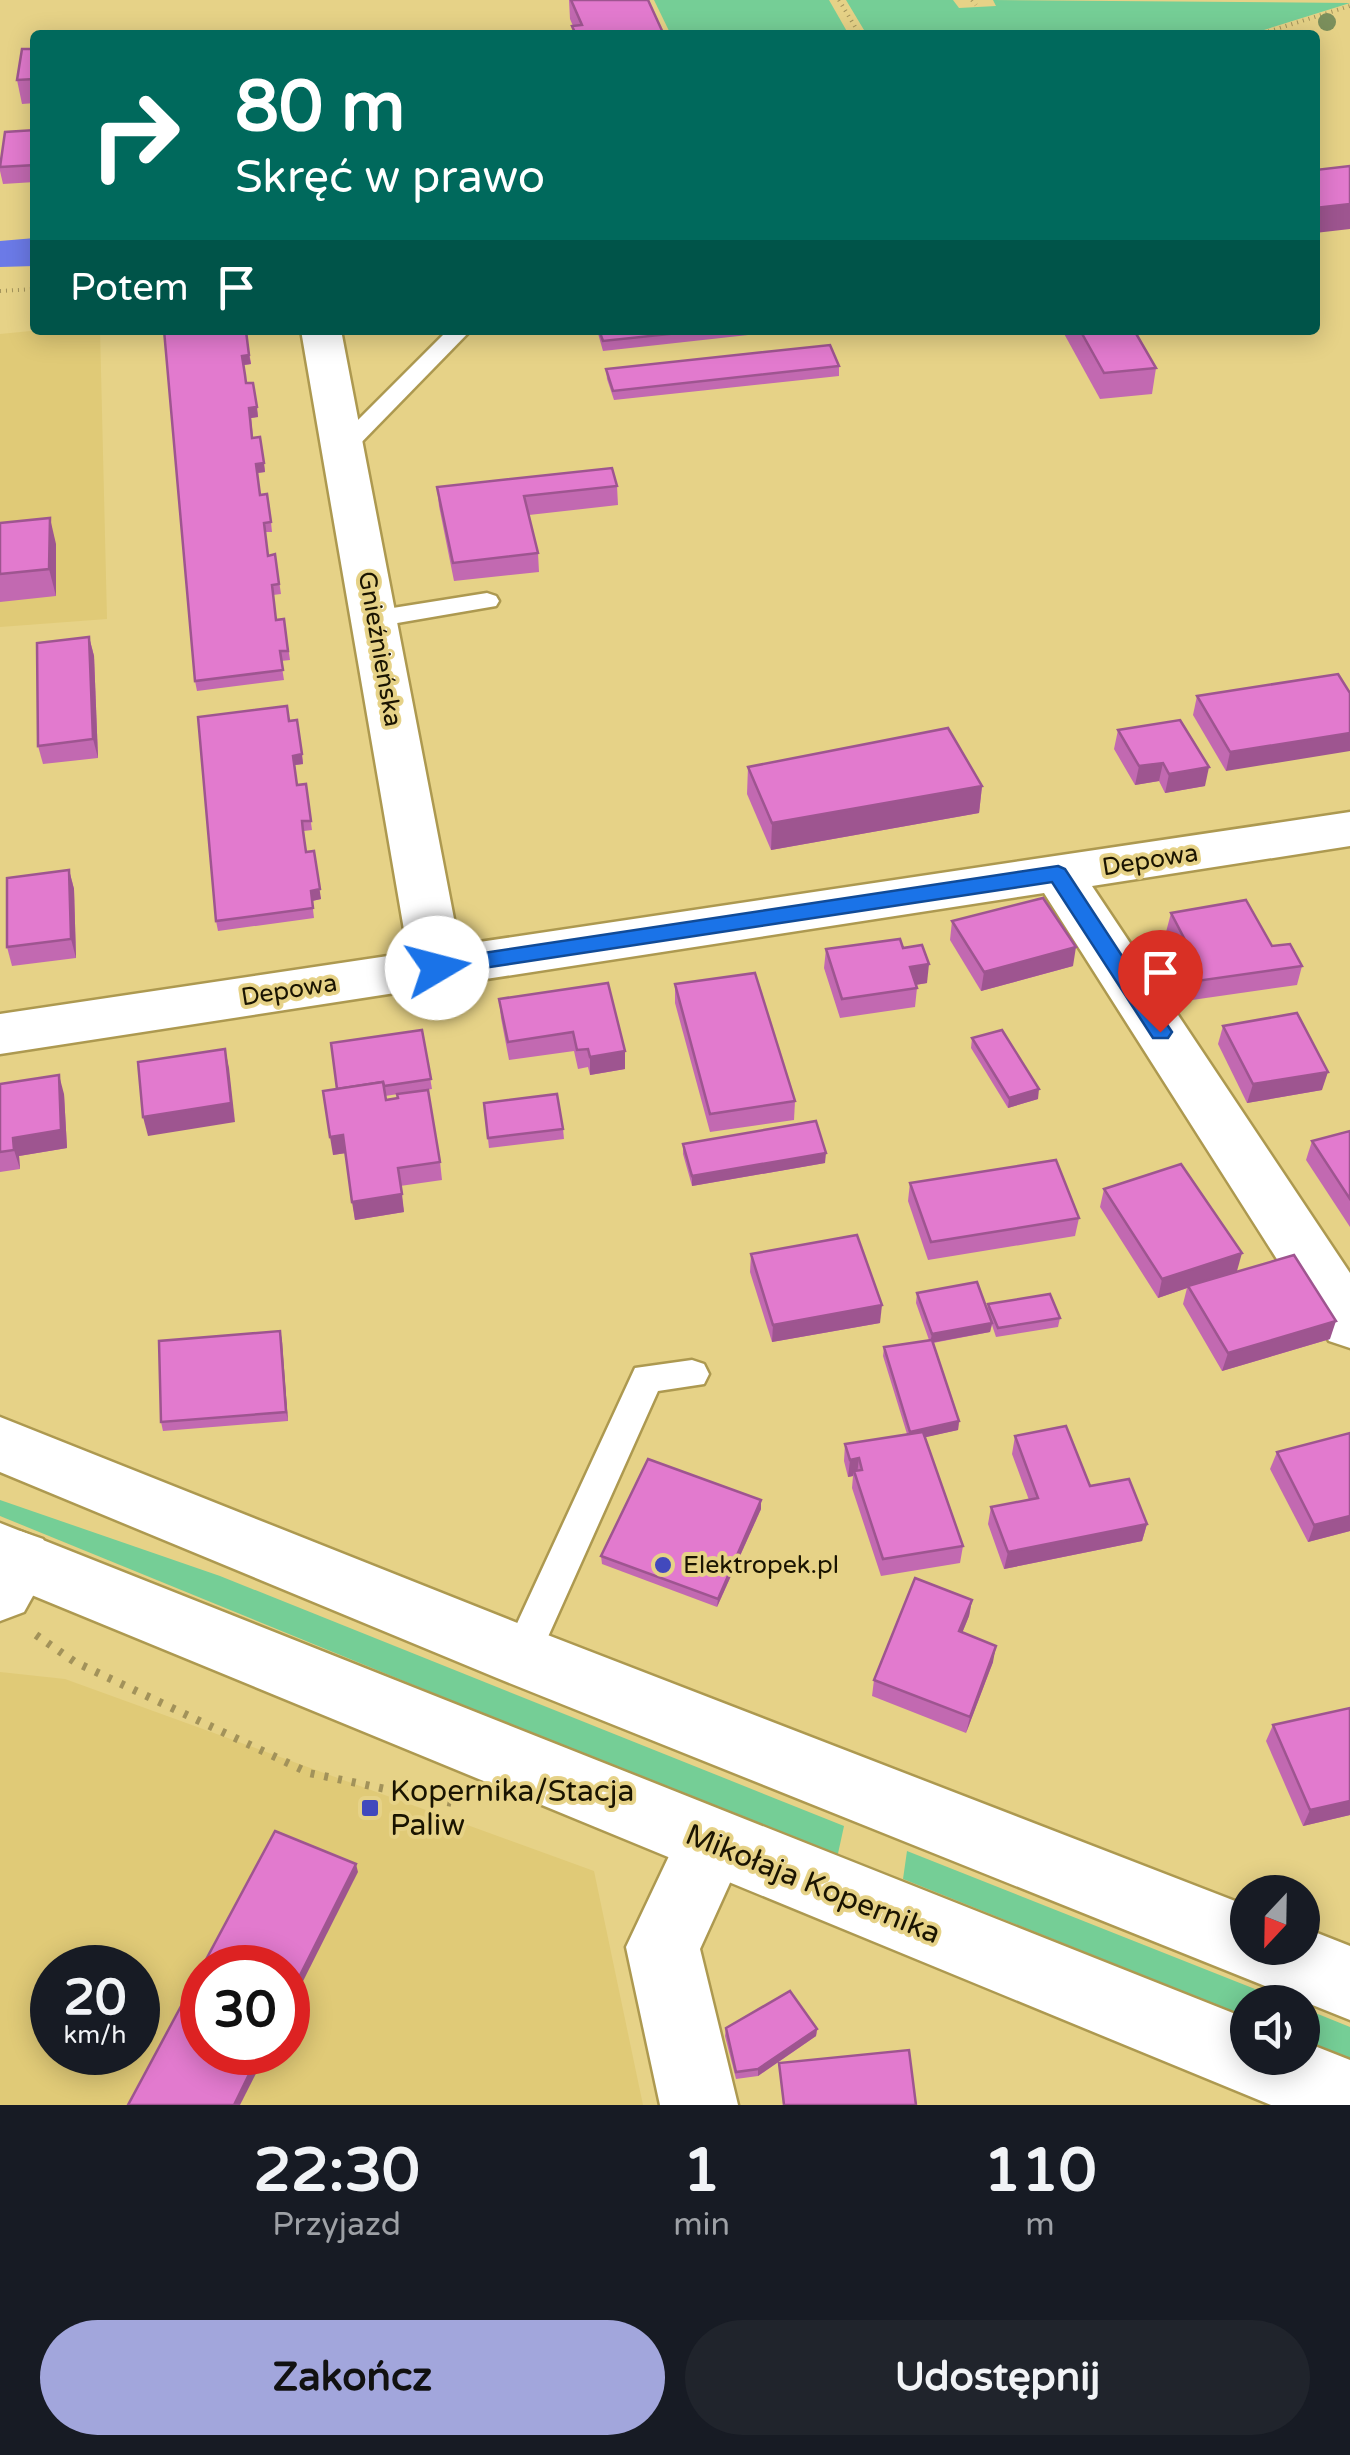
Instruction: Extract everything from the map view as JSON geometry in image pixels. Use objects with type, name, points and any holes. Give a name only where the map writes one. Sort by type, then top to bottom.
[{"type":"street","name":"Gnieźnieńska","points":[[321,335],[437,968]]},
{"type":"street","name":"Depowa","points":[[0,1034],[1350,829]]},
{"type":"street","points":[[1058,874],[1350,1322]]},
{"type":"street","points":[[0,1444],[522,1656],[1230,1936]]},
{"type":"street","name":"Mikołaja Kopernika","points":[[10,1582],[712,1843],[1350,2100]]},
{"type":"street","points":[[699,2105],[663,1947],[712,1843]]},
{"type":"street","points":[[1304,1965],[1350,1983]]},
{"type":"lane","points":[[343,448],[455,335]]},
{"type":"lane","points":[[374,619],[488,601]]},
{"type":"lane","points":[[522,1656],[647,1378],[692,1374]]},
{"type":"path","points":[[839,0],[857,30]]},
{"type":"path","points":[[1273,30],[1350,6]]},
{"type":"path","points":[[0,292],[30,289]]},
{"type":"path","points":[[10,1582],[75,1662],[309,1773],[458,1804]]},
{"type":"shaded area","points":[[30,331],[30,335],[100,335],[107,619],[0,627],[0,334]]},
{"type":"shaded area","points":[[0,1672],[65,1679],[594,1871],[643,2105],[0,2105]]},
{"type":"green space","points":[[654,0],[829,0],[846,30],[669,30]]},
{"type":"green space","points":[[846,0],[953,0],[959,8],[996,6],[993,0],[1350,3],[1264,30],[864,30]]},
{"type":"green space","points":[[0,1500],[220,1576],[844,1826],[837,1858],[0,1516]]},
{"type":"green space","points":[[907,1851],[1245,1985],[1230,1985],[1230,2010],[903,1879]]},
{"type":"green space","points":[[1320,2015],[1350,2027],[1350,2059],[1320,2047]]},
{"type":"water","points":[[30,238],[30,266],[0,267],[0,241]]},
{"type":"building","points":[[571,0],[648,0],[662,30],[574,30],[572,26],[582,25]]},
{"type":"building","points":[[22,49],[30,49],[30,79],[17,80]]},
{"type":"building","points":[[30,130],[30,165],[0,167],[5,132]]},
{"type":"building","points":[[1350,166],[1350,204],[1320,207],[1320,169]]},
{"type":"building","points":[[164,335],[246,335],[249,355],[242,356],[246,383],[253,383],[257,407],[249,408],[252,438],[260,437],[264,463],[256,464],[260,495],[267,494],[271,522],[264,523],[268,556],[275,554],[279,584],[272,585],[276,620],[284,619],[288,651],[280,651],[283,670],[195,681]]},
{"type":"building","points":[[601,335],[660,335],[603,341]]},
{"type":"building","points":[[1083,335],[1137,335],[1156,368],[1104,373]]},
{"type":"building","points":[[830,345],[839,366],[613,391],[606,369]]},
{"type":"building","points":[[612,468],[617,486],[524,496],[538,553],[453,563],[437,487]]},
{"type":"building","points":[[50,518],[49,569],[0,574],[0,523]]},
{"type":"building","points":[[89,637],[93,739],[38,746],[37,643]]},
{"type":"building","points":[[1338,674],[1350,693],[1350,733],[1230,752],[1197,696]]},
{"type":"building","points":[[287,706],[289,721],[297,720],[302,754],[293,756],[297,785],[306,784],[311,821],[302,821],[303,831],[306,852],[314,851],[320,889],[311,891],[313,908],[216,921],[198,717]]},
{"type":"building","points":[[1180,720],[1209,767],[1169,774],[1163,763],[1139,766],[1118,730]]},
{"type":"building","points":[[948,728],[982,786],[772,823],[748,767]]},
{"type":"building","points":[[69,870],[71,939],[7,947],[7,878]]},
{"type":"building","points":[[1043,898],[1076,947],[984,972],[952,921]]},
{"type":"building","points":[[1246,900],[1272,946],[1290,944],[1302,966],[1197,981],[1174,941],[1184,938],[1171,913]]},
{"type":"building","points":[[900,939],[903,948],[922,945],[929,964],[910,967],[917,988],[842,999],[826,949]]},
{"type":"building","points":[[755,973],[795,1101],[710,1114],[675,984]]},
{"type":"building","points":[[608,983],[625,1051],[590,1057],[588,1049],[577,1050],[573,1032],[508,1042],[499,999]]},
{"type":"building","points":[[1297,1013],[1328,1072],[1253,1084],[1223,1026]]},
{"type":"building","points":[[422,1030],[431,1079],[337,1089],[331,1043]]},
{"type":"building","points":[[1002,1030],[1039,1089],[1009,1098],[972,1038]]},
{"type":"building","points":[[225,1049],[231,1103],[143,1117],[138,1062]]},
{"type":"building","points":[[59,1075],[61,1130],[13,1138],[14,1150],[0,1152],[0,1084]]},
{"type":"building","points":[[383,1082],[386,1100],[398,1098],[397,1094],[428,1090],[440,1162],[398,1168],[402,1194],[352,1202],[343,1135],[330,1137],[323,1091]]},
{"type":"building","points":[[557,1094],[563,1129],[488,1138],[484,1103]]},
{"type":"building","points":[[816,1121],[826,1153],[692,1176],[683,1144]]},
{"type":"building","points":[[1350,1131],[1350,1199],[1312,1141]]},
{"type":"building","points":[[1056,1160],[1079,1218],[931,1242],[910,1183]]},
{"type":"building","points":[[1181,1164],[1242,1253],[1162,1279],[1104,1189]]},
{"type":"building","points":[[857,1235],[882,1305],[773,1325],[751,1254]]},
{"type":"building","points":[[1294,1255],[1336,1321],[1228,1353],[1188,1286]]},
{"type":"building","points":[[977,1282],[992,1323],[932,1334],[917,1293]]},
{"type":"building","points":[[1050,1294],[1060,1318],[998,1328],[988,1304]]},
{"type":"building","points":[[280,1331],[286,1412],[161,1422],[159,1341]]},
{"type":"building","points":[[932,1340],[959,1421],[910,1432],[884,1347]]},
{"type":"building","points":[[1066,1426],[1090,1486],[1129,1479],[1147,1524],[1008,1552],[991,1507],[1038,1498],[1015,1436]]},
{"type":"building","points":[[923,1432],[963,1546],[883,1559],[854,1471],[862,1470],[859,1458],[850,1460],[845,1444]]},
{"type":"building","points":[[1350,1433],[1350,1516],[1314,1525],[1277,1452]]},
{"type":"building","points":[[648,1459],[761,1500],[718,1599],[601,1556]]},
{"type":"building","points":[[915,1578],[972,1600],[959,1631],[996,1646],[970,1717],[874,1680]]},
{"type":"building","points":[[1350,1708],[1350,1801],[1310,1810],[1273,1725]]},
{"type":"building","points":[[275,1831],[356,1864],[310,1955],[310,1945],[214,1945]]},
{"type":"building","points":[[790,1991],[817,2029],[758,2069],[736,2072],[726,2028]]},
{"type":"building","points":[[180,2008],[180,2075],[249,2075],[234,2105],[128,2105],[144,2075],[160,2075],[160,2045]]},
{"type":"building","points":[[909,2050],[916,2105],[784,2105],[779,2063]]},
{"type":"place","name":"Elektropek.pl","points":[[663,1565]]},
{"type":"place","name":"Kopernika/Stacja Paliw","points":[[370,1808]]},
{"type":"route","points":[[437,968],[1058,874],[1160,1032]]}]
